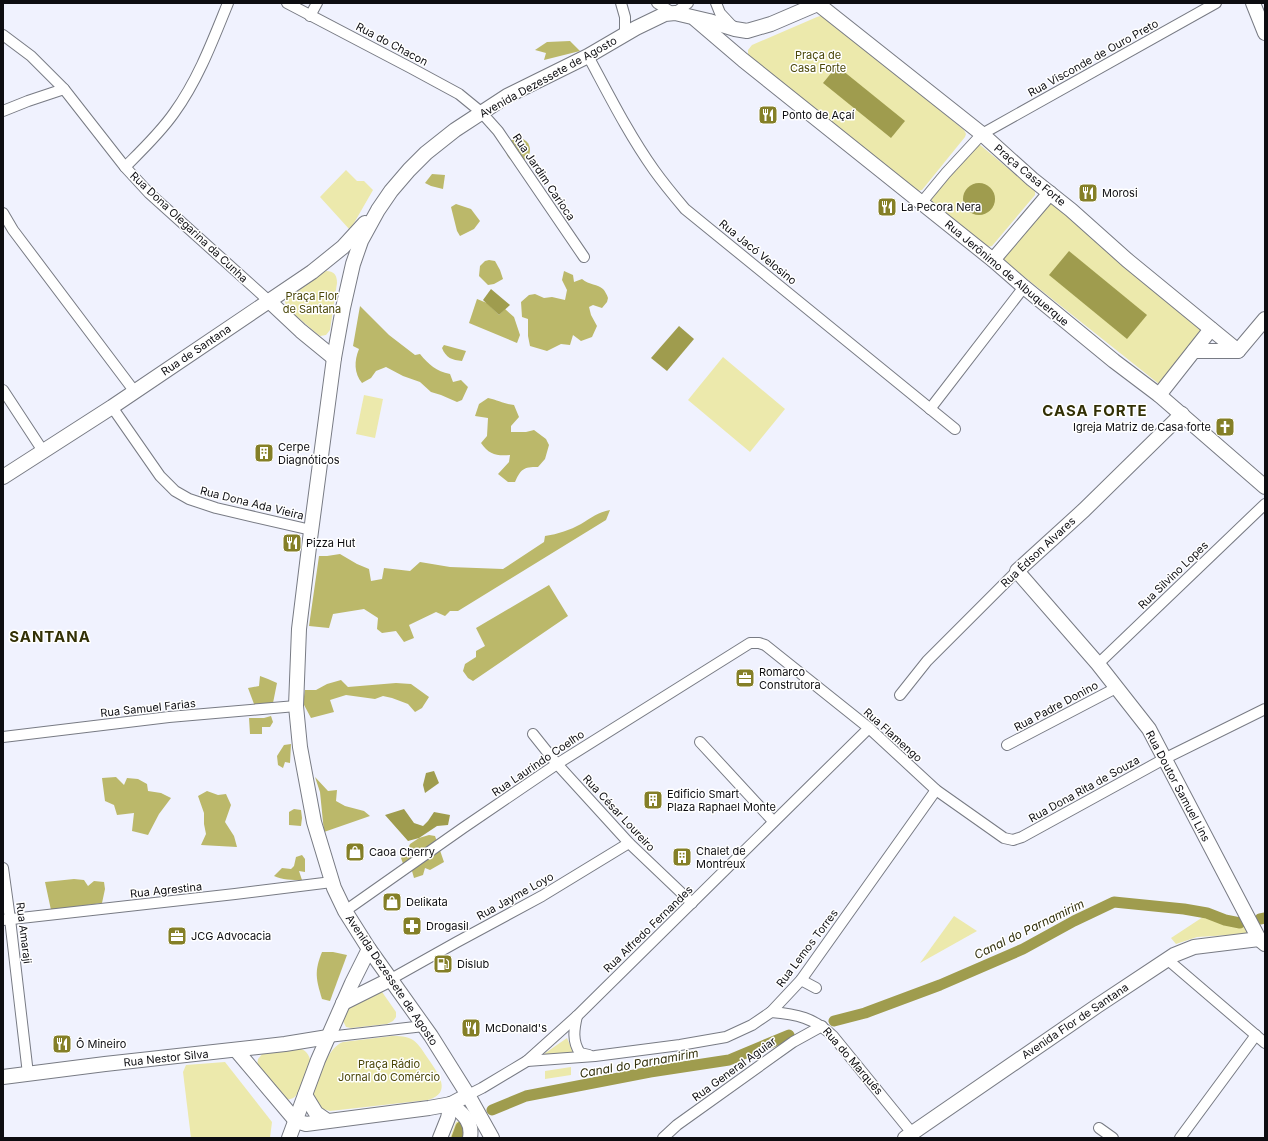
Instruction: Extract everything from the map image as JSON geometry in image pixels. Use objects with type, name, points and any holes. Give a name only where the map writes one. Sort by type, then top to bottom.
[{"type":"street","points":[[125,167],[159,132],[175,112],[195,78],[228,3]]},
{"type":"street","name":"Rua do Chacon","points":[[287,3],[459,94],[481,112]]},
{"type":"street","points":[[310,16],[317,3]]},
{"type":"street","points":[[621,3],[625,17],[625,34]]},
{"type":"street","points":[[657,3],[674,13],[747,31],[771,24],[819,3]]},
{"type":"street","points":[[674,13],[688,3]]},
{"type":"street","points":[[716,3],[720,12],[735,29]]},
{"type":"street","name":"Praça Casa Forte","points":[[819,3],[982,134],[1127,260],[1238,351]]},
{"type":"street","name":"Rua Visconde de Ouro Preto","points":[[982,134],[1216,3]]},
{"type":"street","points":[[1253,3],[1265,32]]},
{"type":"street","name":"Avenida Dezessete de Agosto","points":[[492,1138],[468,1095],[424,1026],[369,949],[345,911],[332,882],[314,822],[300,747],[296,706],[300,629],[311,530],[334,358],[353,264],[361,241],[378,210],[391,191],[409,170],[426,153],[455,130],[507,96],[588,56],[648,22],[665,14],[674,13]]},
{"type":"street","name":"Rua Jerônimo de Albuquerque","points":[[692,17],[743,60],[993,260],[1114,362],[1159,395],[1265,487]]},
{"type":"street","name":"Rua Dona Olegarina da Cunha","points":[[3,35],[31,56],[64,88],[125,167],[149,193],[301,331],[334,358]]},
{"type":"street","name":"Rua Jacó Velosino","points":[[588,56],[640,149],[654,171],[685,209],[955,429]]},
{"type":"street","points":[[3,111],[64,88]]},
{"type":"street","name":"Rua Jardim Carioca","points":[[481,112],[498,131],[584,257]]},
{"type":"street","points":[[922,202],[982,134]]},
{"type":"street","points":[[993,260],[1050,193]]},
{"type":"street","name":"Rua de Santana","points":[[3,477],[112,408],[312,272],[343,247],[378,210]]},
{"type":"street","points":[[3,213],[28,250],[135,392]]},
{"type":"street","points":[[930,409],[1024,287]]},
{"type":"street","points":[[1194,351],[1238,351],[1265,319]]},
{"type":"street","points":[[1159,395],[1211,329]]},
{"type":"street","points":[[3,390],[43,451]]},
{"type":"street","name":"Rua Dona Ada Vieira","points":[[112,408],[160,476],[175,491],[188,499],[216,508],[311,530]]},
{"type":"street","name":"Rua Édson Alvares","points":[[900,695],[927,661],[1017,571],[1084,510],[1182,414]]},
{"type":"street","name":"Rua Silvino Lopes","points":[[1098,664],[1265,504]]},
{"type":"street","name":"Rua Doutor Samuel Lins","points":[[1017,571],[1098,664],[1149,730],[1262,941]]},
{"type":"street","name":"Rua Flamengo","points":[[750,643],[765,645],[869,728],[936,790],[1004,838],[1013,840],[1022,837]]},
{"type":"street","name":"Rua Laurindo Coelho","points":[[345,911],[558,764],[750,643]]},
{"type":"street","name":"Rua Padre Donino","points":[[1007,745],[1116,688]]},
{"type":"street","name":"Rua Samuel Farias","points":[[3,737],[169,717],[296,706]]},
{"type":"street","name":"Rua Dona Rita de Souza","points":[[1022,837],[1164,759],[1265,709]]},
{"type":"street","name":"Rua Alfredo Fernandes","points":[[468,1095],[527,1061],[577,1016],[869,728]]},
{"type":"street","name":"Rua César Loureiro","points":[[533,734],[558,764],[629,842],[692,903]]},
{"type":"street","points":[[700,742],[773,821]]},
{"type":"street","name":"Rua Lemos Torres","points":[[527,1061],[595,1056],[680,1045],[726,1036],[752,1025],[771,1012],[801,980],[936,790]]},
{"type":"street","name":"Rua Jayme Loyo","points":[[391,979],[542,896],[629,842]]},
{"type":"street","name":"Rua Amaraji","points":[[3,868],[7,919],[28,1074]]},
{"type":"street","name":"Rua Agrestina","points":[[7,919],[220,896],[332,882]]},
{"type":"street","name":"Avenida Flor de Santana","points":[[912,1136],[1097,1006],[1174,955],[1194,947],[1262,941]]},
{"type":"street","points":[[289,1138],[318,1060],[369,949]]},
{"type":"street","points":[[1168,960],[1265,1043]]},
{"type":"street","points":[[343,1003],[391,979]]},
{"type":"street","points":[[801,980],[816,988]]},
{"type":"street","name":"Rua do Marquês","points":[[771,1012],[788,1013],[804,1017],[822,1026],[834,1036],[912,1136]]},
{"type":"street","points":[[577,1016],[574,1028],[575,1046],[580,1053],[595,1056]]},
{"type":"street","points":[[328,1038],[424,1026]]},
{"type":"street","name":"Rua General Aguiar","points":[[662,1138],[677,1125],[793,1042],[822,1026]]},
{"type":"street","points":[[1180,1138],[1256,1035]]},
{"type":"street","name":"Rua Nestor Silva","points":[[3,1077],[328,1038]]},
{"type":"street","points":[[299,1042],[308,1048],[318,1060]]},
{"type":"street","points":[[236,1050],[296,1121],[306,1124],[326,1120],[429,1108],[460,1111],[468,1121],[471,1128],[470,1138]]},
{"type":"street","points":[[305,1095],[316,1113],[326,1120]]},
{"type":"street","points":[[440,1138],[449,1111],[468,1095]]},
{"type":"street","points":[[1099,1128],[1113,1138]]},
{"type":"green space","name":"Praça de Casa Forte","points":[[824,15],[964,130],[966,134],[965,137],[922,190],[917,191],[748,56],[748,50],[752,45]]},
{"type":"green space","points":[[979,144],[1035,191],[1035,195],[992,246],[987,247],[932,203],[931,197],[974,146]]},
{"type":"green space","points":[[346,170],[357,181],[364,181],[373,190],[350,230],[320,197]]},
{"type":"green space","points":[[1051,202],[1203,330],[1159,384],[1002,259]]},
{"type":"green space","name":"Praça Flor de Santana","points":[[326,271],[334,274],[337,283],[330,330],[326,335],[320,336],[287,308],[285,302],[286,297]]},
{"type":"green space","points":[[723,357],[785,409],[750,452],[688,400]]},
{"type":"green space","points":[[364,395],[383,399],[375,438],[356,434]]},
{"type":"green space","points":[[1206,915],[1236,923],[1244,923],[1249,933],[1197,937],[1176,944],[1171,938]]},
{"type":"green space","points":[[954,916],[977,931],[920,963]]},
{"type":"green space","name":"Praça Rádio Jornal do Comércio","points":[[380,989],[396,1012],[396,1017],[393,1021],[387,1024],[351,1028],[346,1027],[343,1021],[346,1005]]},
{"type":"green space","name":"Praça Rádio Jornal do Comércio","points":[[400,1036],[413,1040],[433,1065],[441,1082],[442,1088],[436,1097],[428,1100],[330,1111],[320,1108],[313,1096],[314,1091],[328,1056],[337,1045],[343,1042]]},
{"type":"green space","points":[[567,1038],[573,1052],[541,1056]]},
{"type":"green space","points":[[299,1048],[305,1051],[308,1055],[310,1059],[309,1066],[299,1091],[293,1098],[286,1100],[257,1066],[258,1059],[263,1053]]},
{"type":"green space","points":[[225,1062],[272,1122],[270,1138],[191,1138],[183,1072],[186,1065]]},
{"type":"green space","points":[[571,1067],[571,1075],[545,1079],[545,1071]]},
{"type":"green space","points":[[460,1121],[467,1126],[463,1138],[450,1138],[456,1122]]},
{"type":"shaded area","points":[[570,41],[580,51],[544,60],[546,53],[535,50],[547,42]]},
{"type":"shaded area","points":[[837,66],[905,121],[891,138],[823,83]]},
{"type":"shaded area","points":[[518,138],[527,141],[530,150],[527,159],[518,162],[509,159],[506,150],[509,141]]},
{"type":"shaded area","points":[[432,174],[445,175],[443,189],[425,183]]},
{"type":"shaded area","points":[[976,183],[982,183],[992,190],[995,199],[994,205],[988,212],[982,215],[976,215],[966,208],[963,202],[963,196],[970,186]]},
{"type":"shaded area","points":[[456,204],[471,209],[480,221],[474,229],[460,236],[457,231],[451,207]]},
{"type":"shaded area","points":[[1069,251],[1147,315],[1127,339],[1049,275]]},
{"type":"shaded area","points":[[485,261],[495,261],[503,279],[494,284],[488,285],[479,276],[480,266]]},
{"type":"shaded area","points":[[564,271],[573,275],[574,282],[582,279],[601,287],[605,292],[608,298],[607,302],[602,308],[593,305],[589,307],[591,315],[597,326],[592,337],[581,341],[573,335],[570,345],[561,344],[547,351],[530,346],[528,336],[528,319],[522,317],[521,302],[529,295],[535,294],[544,298],[552,297],[565,300],[567,290],[562,280]]},
{"type":"shaded area","points":[[491,289],[510,305],[499,315],[483,300]]},
{"type":"shaded area","points":[[477,299],[487,303],[499,315],[505,309],[514,317],[520,335],[517,343],[469,323]]},
{"type":"shaded area","points":[[360,306],[389,335],[415,355],[420,354],[433,367],[450,374],[453,382],[461,380],[468,387],[462,400],[457,402],[431,392],[420,382],[403,376],[386,367],[376,371],[371,378],[362,383],[356,371],[356,358],[359,349],[353,346]]},
{"type":"shaded area","points":[[679,326],[694,339],[667,371],[651,358]]},
{"type":"shaded area","points":[[444,345],[466,351],[462,361],[452,359],[447,356],[442,348]]},
{"type":"shaded area","points":[[488,398],[514,405],[519,417],[511,426],[511,432],[526,432],[534,430],[546,439],[549,445],[545,459],[538,467],[526,468],[519,474],[515,482],[508,482],[498,474],[509,462],[510,455],[494,454],[487,450],[481,443],[487,436],[488,418],[475,416],[479,404]]},
{"type":"shaded area","points":[[610,510],[606,520],[458,611],[450,611],[445,616],[436,612],[409,625],[414,638],[404,642],[396,631],[382,633],[377,629],[378,618],[364,609],[333,614],[329,628],[309,626],[319,556],[340,554],[369,569],[371,581],[382,579],[384,568],[410,571],[420,562],[450,567],[503,569],[544,542],[545,536],[568,530],[598,514]]},
{"type":"shaded area","points":[[549,585],[568,616],[473,681],[468,678],[463,671],[465,664],[476,657],[476,651],[485,646],[476,628]]},
{"type":"shaded area","points":[[260,676],[277,683],[273,703],[254,704],[248,688],[259,686]]},
{"type":"shaded area","points":[[341,680],[348,687],[396,683],[411,684],[429,697],[422,708],[415,712],[408,704],[392,698],[383,696],[375,699],[346,695],[330,700],[334,712],[311,718],[303,703],[305,690],[316,690],[327,684]]},
{"type":"shaded area","points":[[271,716],[273,722],[270,727],[262,727],[262,734],[250,734],[249,718],[264,718]]},
{"type":"shaded area","points":[[291,744],[290,763],[285,762],[283,768],[278,765],[277,756],[284,745]]},
{"type":"shaded area","points":[[434,771],[439,783],[425,793],[423,785],[426,773]]},
{"type":"shaded area","points":[[116,777],[124,785],[127,778],[138,779],[147,784],[148,791],[161,793],[171,798],[159,814],[148,835],[132,831],[134,813],[117,815],[114,805],[105,801],[102,778]]},
{"type":"shaded area","points":[[315,777],[328,791],[337,790],[336,801],[345,806],[364,811],[370,816],[324,832],[320,792]]},
{"type":"shaded area","points":[[207,791],[218,795],[226,794],[231,805],[225,822],[234,836],[237,847],[201,845],[206,834],[204,813],[198,796]]},
{"type":"shaded area","points":[[294,809],[301,810],[301,826],[289,825],[289,812]]},
{"type":"shaded area","points":[[404,809],[414,823],[423,826],[434,812],[450,815],[448,825],[437,826],[419,838],[408,841],[385,815]]},
{"type":"shaded area","points":[[429,835],[435,836],[444,862],[430,870],[425,868],[423,875],[414,878],[412,871],[406,872],[401,858],[407,851],[410,844],[419,838]]},
{"type":"shaded area","points":[[302,855],[305,859],[305,872],[299,871],[302,880],[284,879],[274,876],[282,868],[291,869],[294,866],[296,857]]},
{"type":"shaded area","points":[[74,879],[84,880],[88,886],[94,881],[104,882],[105,889],[102,903],[51,910],[45,882]]},
{"type":"shaded area","points":[[322,952],[333,952],[347,955],[330,1001],[322,999],[317,981],[317,970]]},
{"type":"waterway","name":"Canal do Parnamirim","points":[[834,1021],[865,1013],[940,985],[1023,949],[1074,921],[1114,902],[1184,909],[1207,913],[1225,920],[1240,923]]},
{"type":"waterway","name":"Canal do Parnamirim","points":[[1260,919],[1265,918]]},
{"type":"waterway","name":"Canal do Parnamirim","points":[[492,1110],[526,1096],[650,1072],[729,1060],[789,1035]]},
{"type":"waterway","name":"Canal do Parnamirim","points":[[457,1138],[461,1127]]},
{"type":"place","name":"Ponto de Açaí","points":[[768,115]]},
{"type":"place","name":"Morosi","points":[[1088,193]]},
{"type":"place","name":"La Pecora Nera","points":[[887,207]]},
{"type":"place","name":"Igreja Matriz de Casa forte","points":[[1225,427]]},
{"type":"place","name":"Cerpe Diagnóticos","points":[[264,453]]},
{"type":"place","name":"Pizza Hut","points":[[292,543]]},
{"type":"place","name":"Romarco Construtora","points":[[745,678]]},
{"type":"place","name":"Edificio Smart Plaza Raphael Monte","points":[[653,800]]},
{"type":"place","name":"Caoa Cherry","points":[[355,852]]},
{"type":"place","name":"Chalet de Montreux","points":[[682,857]]},
{"type":"place","name":"Delikata","points":[[392,902]]},
{"type":"place","name":"Drogasil","points":[[412,926]]},
{"type":"place","name":"JCG Advocacia","points":[[177,936]]},
{"type":"place","name":"Dislub","points":[[443,964]]},
{"type":"place","name":"McDonald's","points":[[471,1028]]},
{"type":"place","name":"Ô Mineiro","points":[[62,1044]]},
{"type":"district","name":"CASA FORTE","points":[[1095,410]]},
{"type":"district","name":"SANTANA","points":[[50,636]]}]
